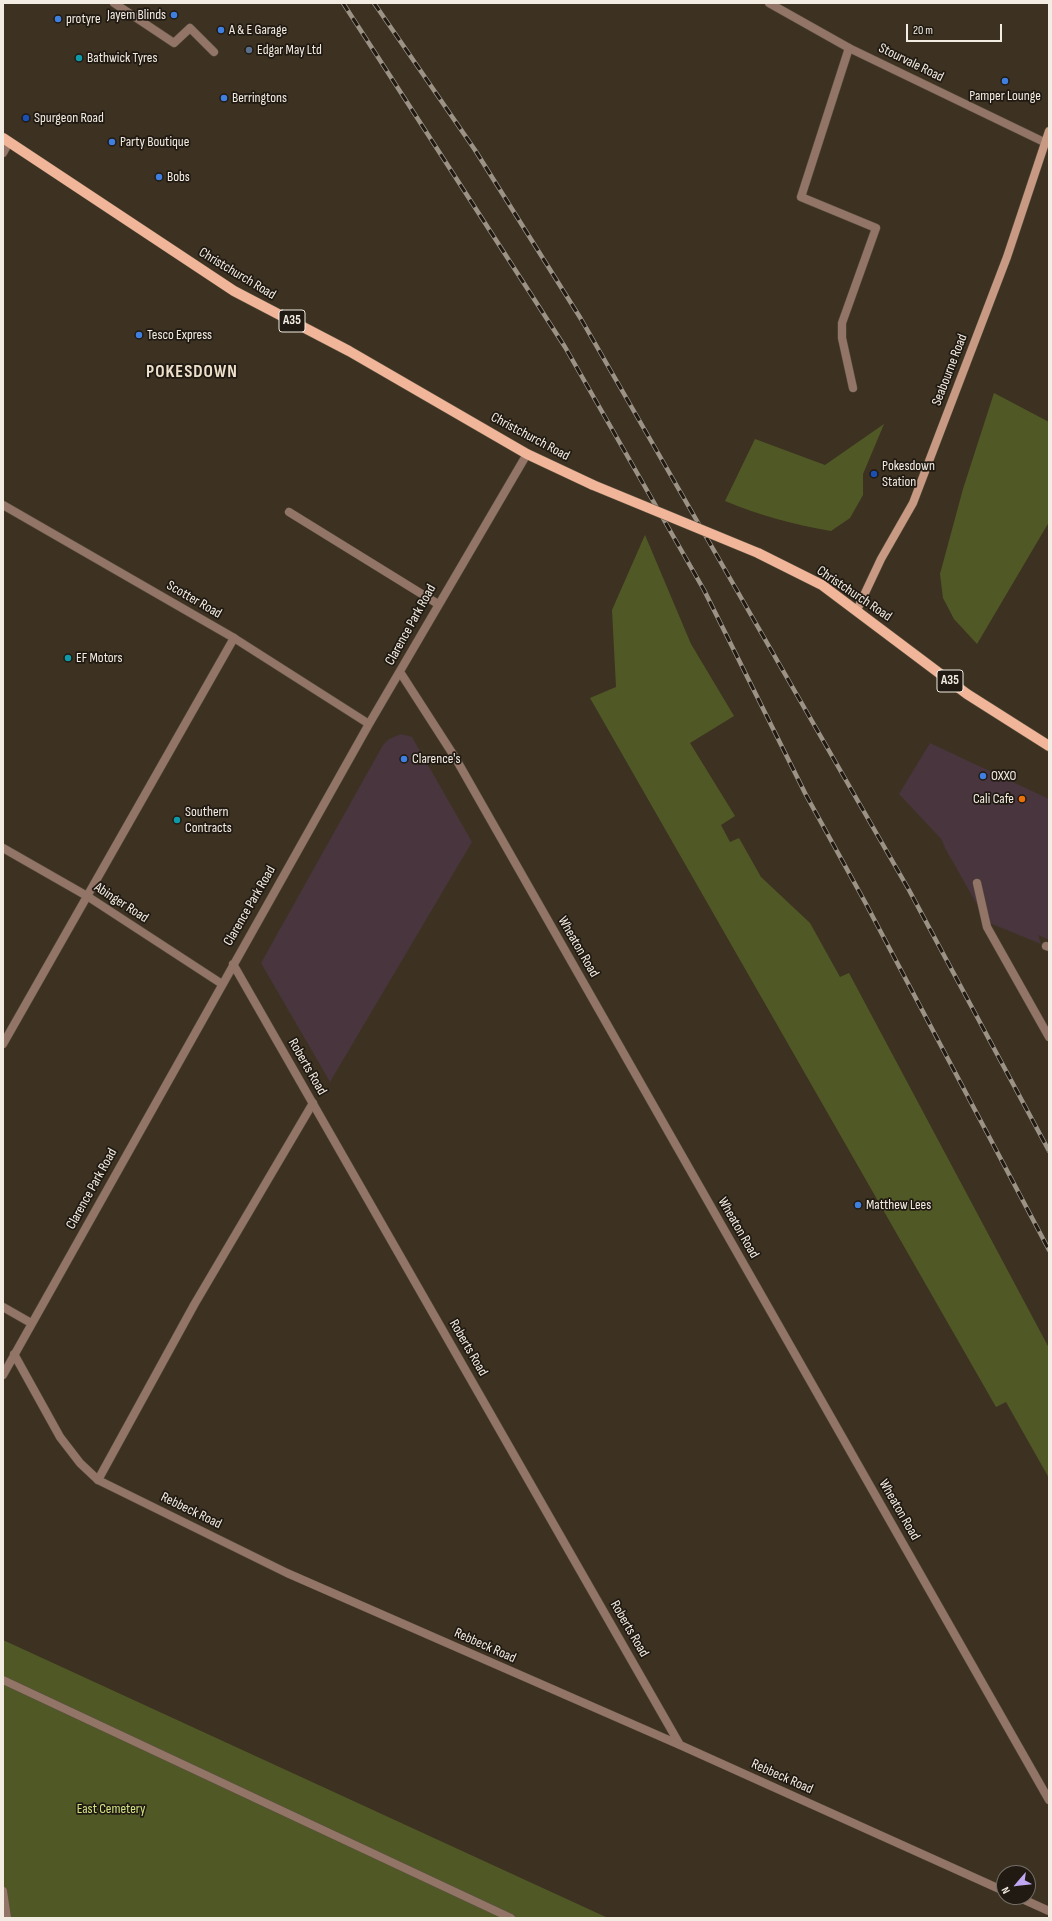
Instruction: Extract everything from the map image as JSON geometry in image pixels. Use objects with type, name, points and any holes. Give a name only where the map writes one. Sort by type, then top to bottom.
[{"type":"main road","name":"Christchurch Road","points":[[6,140],[234,291],[349,351],[527,454],[592,485],[758,553],[822,585],[967,694],[1049,746]]},
{"type":"street","points":[[114,3],[174,43],[190,28],[214,52]]},
{"type":"street","name":"Stourvale Road","points":[[769,3],[849,48],[1044,142]]},
{"type":"street","points":[[849,48],[801,197],[876,228],[842,323],[842,338],[853,388]]},
{"type":"street","name":"Seabourne Road","points":[[857,610],[881,559],[913,504],[1007,257],[1044,142],[1049,131]]},
{"type":"street","points":[[3,153],[6,140]]},
{"type":"street","name":"Clarence Park Road","points":[[3,1375],[369,724],[527,454]]},
{"type":"street","name":"Scotter Road","points":[[3,505],[234,638],[369,724]]},
{"type":"street","points":[[289,512],[438,604]]},
{"type":"street","points":[[3,1044],[234,638]]},
{"type":"street","name":"Wheaton Road","points":[[400,672],[456,759],[1049,1800]]},
{"type":"street","name":"Abinger Road","points":[[3,848],[86,896],[222,984]]},
{"type":"street","points":[[977,882],[987,927],[1049,1037]]},
{"type":"street","name":"Roberts Road","points":[[233,964],[680,1746]]},
{"type":"street","points":[[98,1480],[194,1305],[313,1103]]},
{"type":"street","points":[[3,1307],[31,1323]]},
{"type":"street","name":"Rebbeck Road","points":[[14,1354],[60,1437],[80,1463],[98,1480],[287,1573],[996,1887]]},
{"type":"street","points":[[3,1680],[511,1918]]},
{"type":"street","points":[[3,1891],[6,1918]]},
{"type":"street","points":[[1036,1905],[1049,1911]]},
{"type":"shaded area","points":[[401,734],[412,737],[472,842],[330,1082],[261,963],[383,745],[389,739]]},
{"type":"shaded area","points":[[930,743],[1049,799],[1049,940],[1038,935],[1041,944],[987,922],[945,848],[942,840],[899,794]]},
{"type":"green space","points":[[994,393],[1049,422],[1049,522],[977,644],[954,619],[943,598],[940,574],[963,489]]},
{"type":"green space","points":[[884,424],[863,474],[863,495],[850,518],[831,531],[777,519],[750,511],[725,501],[755,439],[825,465]]},
{"type":"green space","points":[[645,535],[691,644],[734,716],[690,743],[735,816],[721,825],[730,842],[739,838],[761,877],[810,923],[840,977],[849,973],[1049,1348],[1049,1478],[1006,1402],[996,1407],[590,698],[616,687],[612,610]]},
{"type":"green space","name":"East Cemetery","points":[[3,1640],[608,1918],[3,1918]]},
{"type":"railway","points":[[343,3],[565,347],[704,590],[806,795],[865,902],[1049,1250]]},
{"type":"railway","points":[[374,3],[475,150],[581,319],[909,890],[1049,1151]]},
{"type":"place","name":"Jayem Blinds","points":[[174,15]]},
{"type":"place","name":"protyre","points":[[58,19]]},
{"type":"place","name":"A & E Garage","points":[[221,30]]},
{"type":"place","name":"Edgar May Ltd","points":[[249,50]]},
{"type":"place","name":"Bathwick Tyres","points":[[79,58]]},
{"type":"place","name":"Pamper Lounge","points":[[1005,81]]},
{"type":"place","name":"Berringtons","points":[[224,98]]},
{"type":"place","name":"Spurgeon Road","points":[[26,118]]},
{"type":"place","name":"Party Boutique","points":[[112,142]]},
{"type":"place","name":"Bobs","points":[[159,177]]},
{"type":"place","name":"Tesco Express","points":[[139,335]]},
{"type":"place","name":"Pokesdown Station","points":[[874,474]]},
{"type":"place","name":"EF Motors","points":[[68,658]]},
{"type":"place","name":"Clarence's","points":[[404,759]]},
{"type":"place","name":"OXXO","points":[[983,776]]},
{"type":"place","name":"Cali Cafe","points":[[1022,799]]},
{"type":"place","name":"Southern Contracts","points":[[177,820]]},
{"type":"place","name":"Matthew Lees","points":[[858,1205]]},
{"type":"district","name":"POKESDOWN","points":[[192,372]]}]
